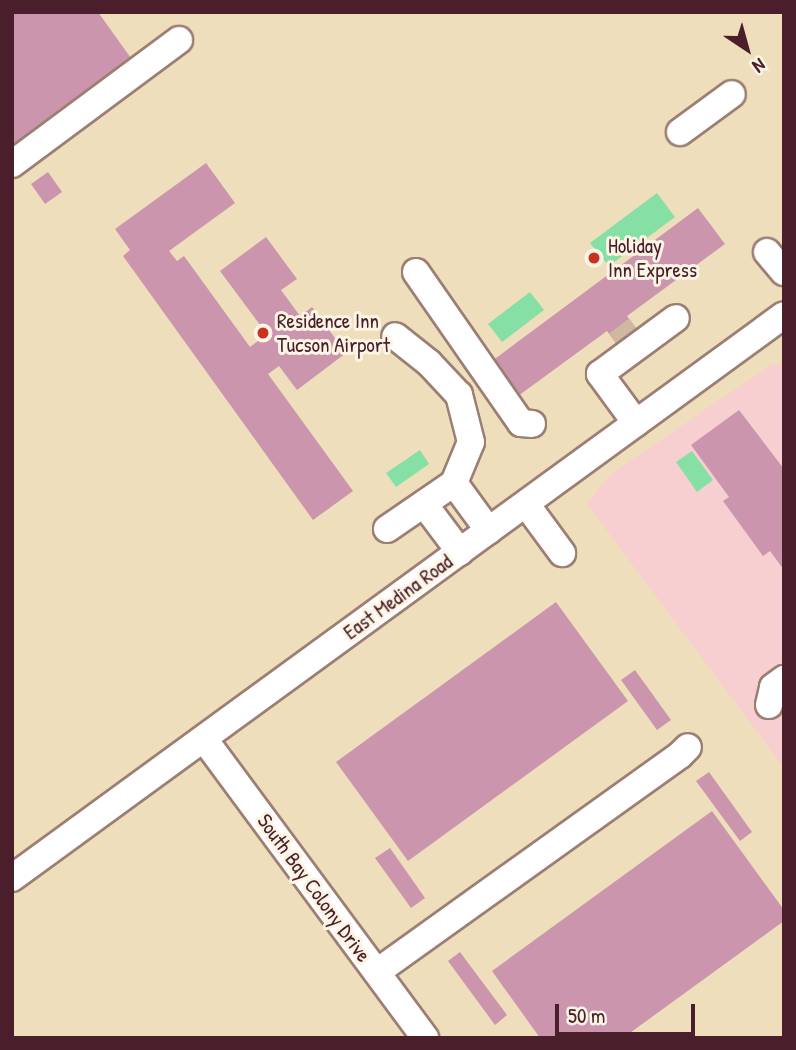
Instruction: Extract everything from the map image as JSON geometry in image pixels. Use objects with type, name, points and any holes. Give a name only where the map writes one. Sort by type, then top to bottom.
[{"type":"street","points":[[12,164],[179,40]]},
{"type":"street","points":[[680,132],[732,94]]},
{"type":"street","points":[[416,272],[521,423],[531,425]]},
{"type":"street","name":"East Medina Road","points":[[12,878],[784,315]]},
{"type":"street","points":[[387,529],[454,482],[471,442],[459,395],[429,363],[395,336]]},
{"type":"street","points":[[622,346],[600,374],[636,423]]},
{"type":"street","points":[[454,482],[489,531]]},
{"type":"street","points":[[424,504],[460,552]]},
{"type":"street","points":[[526,504],[562,554]]},
{"type":"street","points":[[769,705],[773,687],[784,679]]},
{"type":"street","name":"South Bay Colony Drive","points":[[204,739],[425,1038]]},
{"type":"street","points":[[377,972],[688,747]]},
{"type":"shaded area","points":[[772,364],[784,365],[784,768],[587,504],[611,474]]},
{"type":"green space","points":[[657,193],[675,217],[609,266],[590,243]]},
{"type":"green space","points":[[530,292],[544,310],[502,342],[488,324]]},
{"type":"green space","points":[[420,450],[429,464],[396,487],[386,473]]},
{"type":"green space","points":[[692,451],[713,480],[697,492],[676,462]]},
{"type":"building","points":[[12,12],[98,12],[133,61],[12,149]]},
{"type":"building","points":[[206,163],[235,203],[169,251],[177,261],[184,256],[250,347],[262,338],[255,328],[260,325],[220,271],[266,237],[297,279],[281,290],[300,316],[312,307],[346,353],[297,390],[279,366],[268,374],[353,491],[313,520],[123,256],[130,250],[115,229]]},
{"type":"building","points":[[48,172],[62,192],[45,204],[31,184]]},
{"type":"building","points":[[698,208],[725,244],[627,316],[644,340],[624,354],[607,331],[518,396],[492,361]]},
{"type":"building","points":[[739,410],[784,469],[784,570],[770,551],[763,556],[723,501],[729,497],[691,445]]},
{"type":"building","points":[[556,602],[628,701],[408,861],[336,762]]},
{"type":"building","points":[[635,670],[671,720],[657,730],[621,680]]},
{"type":"building","points":[[709,772],[752,832],[740,841],[696,781]]},
{"type":"building","points":[[712,811],[784,910],[784,921],[623,1038],[540,1038],[492,971]]},
{"type":"building","points":[[390,848],[425,898],[411,908],[375,858]]},
{"type":"building","points":[[460,952],[507,1015],[495,1025],[448,961]]},
{"type":"tunnel","points":[[617,344],[637,329]]},
{"type":"place","name":"Holiday Inn Express","points":[[594,258]]},
{"type":"place","name":"Residence Inn Tucson Airport","points":[[263,333]]}]
